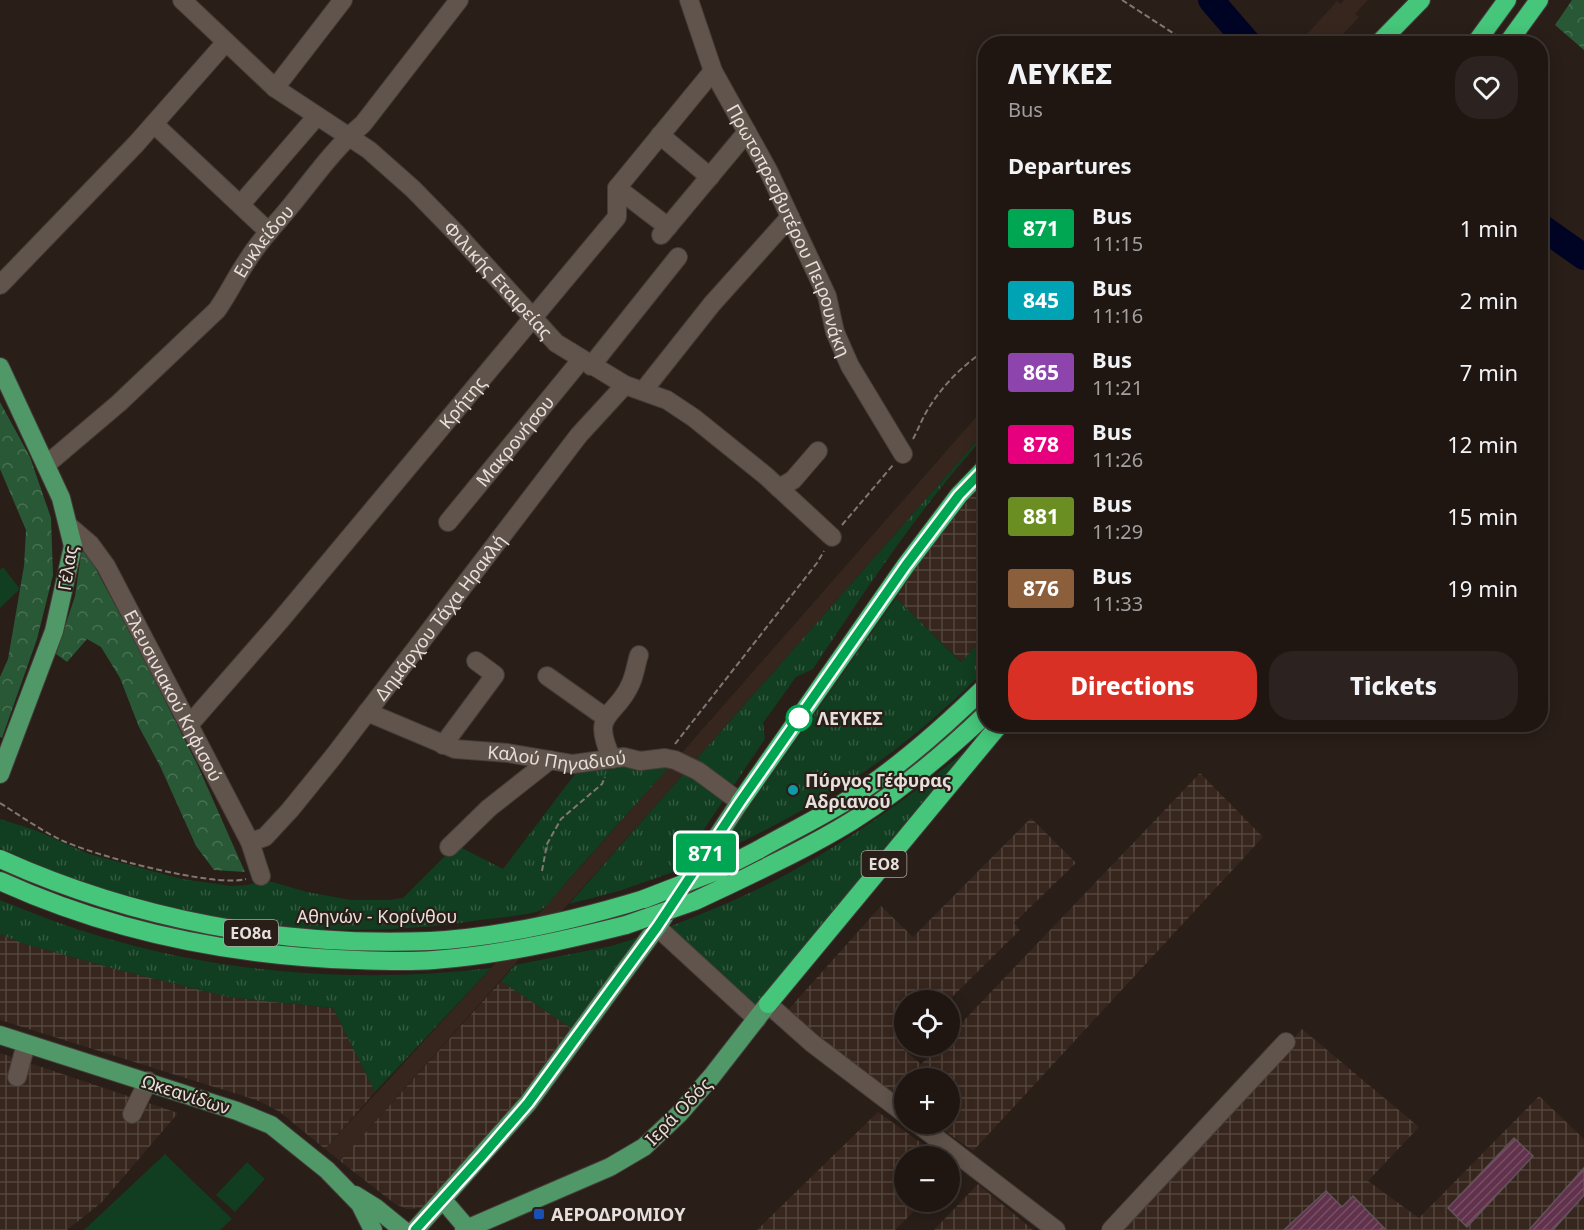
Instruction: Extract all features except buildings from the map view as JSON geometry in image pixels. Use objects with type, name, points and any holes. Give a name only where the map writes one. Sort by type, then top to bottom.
[{"type":"highway","points":[[1385,36],[1421,0]]},
{"type":"highway","points":[[1480,36],[1507,0]]},
{"type":"highway","points":[[1513,36],[1539,0]]},
{"type":"highway","points":[[740,802],[906,565],[959,495],[978,475]]},
{"type":"highway","name":"Αθηνών - Κορίνθου","points":[[6,862],[96,897],[192,922],[251,933],[309,939],[431,940],[498,933],[574,918],[644,899],[719,870],[843,802],[886,773],[926,741],[978,693]]},
{"type":"highway","name":"ΕΟ8α","points":[[2,882],[89,915],[186,941],[248,952],[310,958],[432,961],[478,956],[626,925],[729,885],[808,846],[853,820],[899,788],[978,721]]},
{"type":"highway","name":"ΕΟ8","points":[[763,1011],[993,732]]},
{"type":"main road","name":"Γέλας","points":[[0,367],[61,498],[73,546],[54,631],[3,755],[0,774]]},
{"type":"main road","points":[[422,1227],[528,1103],[657,927],[740,802]]},
{"type":"main road","name":"Ιερά Οδός","points":[[465,1229],[610,1167],[644,1147],[679,1114],[763,1011]]},
{"type":"main road","name":"Ωκεανίδων","points":[[0,1035],[148,1081],[271,1125],[293,1141],[351,1193],[360,1204],[373,1230]]},
{"type":"main road","name":"Ωκεανίδων","points":[[351,1193],[376,1208],[403,1230]]},
{"type":"main road","points":[[443,1200],[465,1229]]},
{"type":"street","name":"Φιλικής Εταιρείας","points":[[182,0],[275,88],[369,150],[413,189],[556,343],[586,363],[634,388],[667,400],[694,418],[779,488],[832,537]]},
{"type":"street","points":[[275,88],[343,0]]},
{"type":"street","name":"Ευκλείδου","points":[[46,465],[110,410],[217,310],[249,258],[269,232],[348,137],[363,124],[459,0]]},
{"type":"street","name":"Πρωτοπρεσβυτέρου Πειρουνάκη","points":[[688,0],[713,71],[747,132],[827,296],[835,332],[850,366],[903,454]]},
{"type":"street","points":[[0,285],[154,124],[226,42]]},
{"type":"street","points":[[713,71],[617,188],[665,231],[747,132]]},
{"type":"street","points":[[241,204],[317,116]]},
{"type":"street","points":[[154,124],[269,232]]},
{"type":"street","points":[[660,135],[710,177]]},
{"type":"street","name":"Κρήτης","points":[[189,724],[279,622],[617,217],[617,188]]},
{"type":"street","name":"Δημάρχου Τάχα Ηρακλή","points":[[250,842],[265,837],[290,810],[579,435],[634,388],[790,217]]},
{"type":"street","name":"Μακρονήσου","points":[[448,522],[678,257]]},
{"type":"street","points":[[779,488],[793,480],[818,451]]},
{"type":"street","name":"Ελευσινιακού Κηφισού","points":[[69,526],[90,544],[106,566],[250,842],[261,876]]},
{"type":"street","points":[[612,759],[603,738],[602,728],[605,717],[631,682],[639,655]]},
{"type":"street","points":[[443,745],[495,675],[476,661]]},
{"type":"street","points":[[547,676],[605,717]]},
{"type":"street","name":"Καλού Πηγαδιού","points":[[367,712],[455,749],[508,753],[573,764],[624,757],[640,761],[665,758],[675,760],[698,771],[740,802]]},
{"type":"street","points":[[449,847],[489,808],[550,760]]},
{"type":"street","points":[[657,927],[763,1011],[812,1043],[894,1105]]},
{"type":"street","points":[[1111,1230],[1286,1042]]},
{"type":"street","points":[[17,1077],[26,1044]]},
{"type":"street","points":[[132,1114],[148,1081]]},
{"type":"street","points":[[931,1134],[1056,1230]]},
{"type":"path","points":[[1122,0],[1178,36]]},
{"type":"path","points":[[542,871],[548,844],[561,819],[602,784],[612,759]]},
{"type":"path","points":[[0,803],[61,840],[129,862],[187,875],[237,882],[261,876]]},
{"type":"shaded area","points":[[1344,0],[1368,0],[1355,14],[1359,17],[1341,36],[1305,36],[1337,1],[1341,4]]},
{"type":"shaded area","points":[[978,415],[978,440],[694,762],[679,756]]},
{"type":"shaded area","points":[[978,488],[978,645],[962,662],[896,598],[931,545]]},
{"type":"shaded area","points":[[675,760],[688,769],[340,1161],[325,1149],[491,968]]},
{"type":"shaded area","points":[[1200,773],[1263,837],[973,1151],[949,1134],[960,1134],[960,1068],[894,1068],[894,1094],[869,1077],[788,1010],[881,906],[913,937],[1031,818],[1076,863],[1014,923],[1020,930],[959,990],[894,990],[894,1056],[912,1056],[921,1064],[929,1056],[960,1056],[960,1025]]},
{"type":"shaded area","points":[[0,934],[22,943],[119,970],[229,997],[333,1008],[375,1092],[325,1149],[280,1112],[259,1101],[0,1020]]},
{"type":"shaded area","points":[[501,981],[574,1030],[524,1102],[436,1201],[422,1208],[407,1209],[395,1204],[340,1161]]},
{"type":"shaded area","points":[[1302,1029],[1419,1127],[1368,1181],[1419,1218],[1539,1096],[1584,1139],[1584,1230],[1124,1230]]},
{"type":"shaded area","points":[[0,1053],[178,1113],[102,1202],[67,1230],[0,1230]]},
{"type":"shaded area","points":[[878,1112],[894,1124],[894,1134],[908,1134],[925,1146],[894,1146],[894,1212],[913,1212],[895,1230],[757,1230]]},
{"type":"shaded area","points":[[978,1184],[1033,1230],[934,1230],[951,1212],[960,1212],[960,1203]]},
{"type":"green space","points":[[1572,0],[1584,0],[1584,50],[1555,25]]},
{"type":"green space","points":[[0,402],[30,457],[51,518],[53,575],[37,639],[2,738],[0,737],[0,677],[8,659],[24,566],[26,530],[0,469]]},
{"type":"green space","points":[[978,440],[978,444],[938,491],[895,549],[813,669],[796,677],[763,723],[765,739],[734,785],[694,762]]},
{"type":"green space","points":[[82,548],[91,560],[146,663],[198,766],[245,872],[214,870],[196,846],[160,766],[139,727],[120,678],[101,647],[87,639],[67,662],[56,654],[75,596]]},
{"type":"green space","points":[[3,567],[20,589],[0,608],[0,570]]},
{"type":"green space","points":[[896,598],[961,662],[978,644],[978,677],[920,730],[865,771],[808,807],[716,854]]},
{"type":"green space","points":[[968,749],[759,1005],[751,1006],[669,927],[754,891],[820,855],[896,805]]},
{"type":"green space","points":[[628,764],[672,764],[544,908],[536,912],[509,917],[422,927],[370,930],[266,925],[162,906],[112,892],[55,872],[0,848],[0,819],[35,830],[89,854],[182,879],[231,886],[248,885],[265,880],[307,892],[351,900],[389,900],[403,898],[456,845],[503,869],[578,770]]},
{"type":"green space","points":[[688,769],[725,798],[676,871],[619,891],[569,904]]},
{"type":"green space","points":[[0,900],[99,936],[147,949],[244,967],[342,975],[441,973],[491,968],[375,1092],[333,1008],[229,997],[22,943],[0,934]]},
{"type":"green space","points":[[637,938],[574,1030],[501,981],[515,965],[611,946]]},
{"type":"green space","points":[[165,1154],[232,1219],[220,1230],[84,1230]]},
{"type":"green space","points":[[247,1162],[265,1179],[235,1212],[216,1195]]},
{"type":"waterway","points":[[1211,0],[1242,36]]},
{"type":"waterway","points":[[1548,232],[1584,257]]},
{"type":"bus line","name":"871","points":[[415,1230],[528,1103],[657,927],[740,802],[906,565],[959,495],[978,475]]},
{"type":"place","name":"ΛΕΥΚΕΣ","points":[[799,718]]},
{"type":"place","name":"Πύργος Γέφυρας Αδριανού","points":[[793,790]]},
{"type":"place","name":"ΑΕΡΟΔΡΟΜΙΟΥ","points":[[539,1214]]}]
